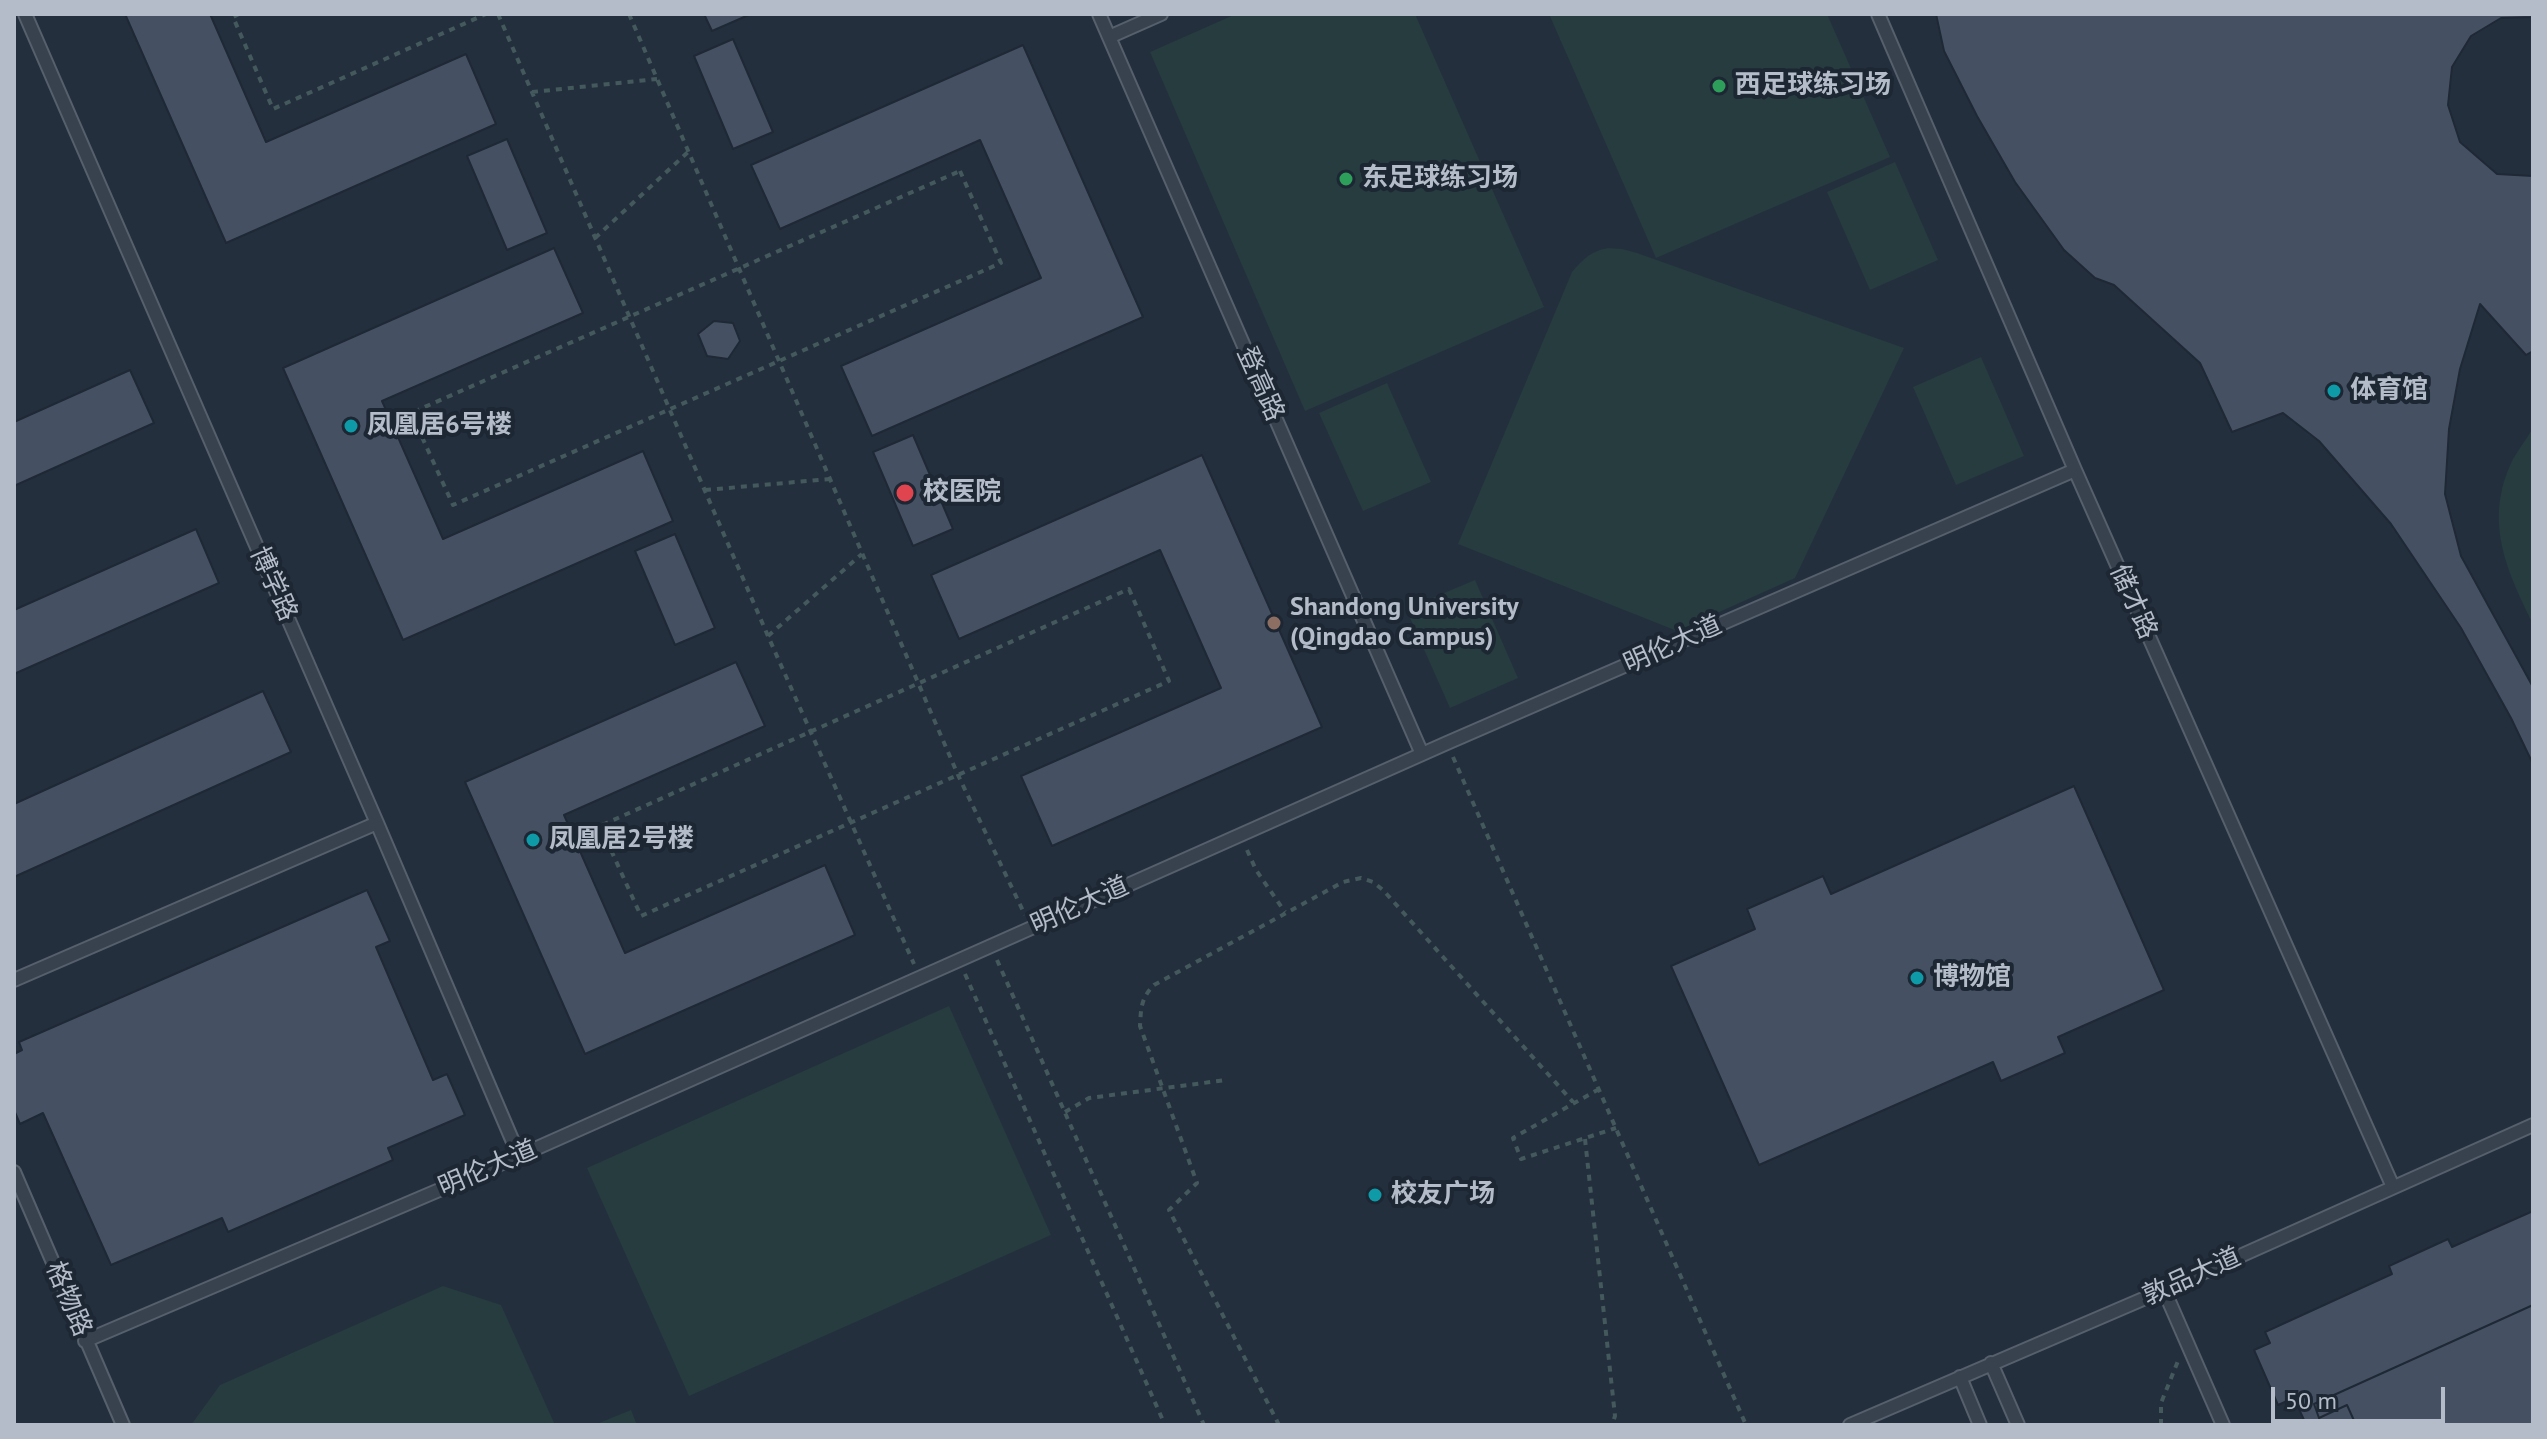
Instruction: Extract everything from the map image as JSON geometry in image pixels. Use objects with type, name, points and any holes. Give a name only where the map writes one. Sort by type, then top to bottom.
[{"type":"lane","name":"博学路","points":[[25,14],[519,1156]]},
{"type":"lane","name":"登高路","points":[[1099,14],[1422,754]]},
{"type":"lane","points":[[1109,37],[1161,14]]},
{"type":"lane","name":"储才路","points":[[1878,14],[2075,470],[2393,1187]]},
{"type":"lane","name":"明伦大道","points":[[85,1341],[519,1156],[1422,754],[2075,470]]},
{"type":"lane","points":[[14,980],[377,823]]},
{"type":"lane","name":"敦品大道","points":[[1850,1425],[2164,1290],[2533,1125]]},
{"type":"lane","name":"格物路","points":[[14,1172],[123,1425]]},
{"type":"lane","points":[[2164,1290],[2223,1425]]},
{"type":"lane","points":[[1991,1363],[2018,1425]]},
{"type":"lane","points":[[1960,1377],[1980,1425]]},
{"type":"path","points":[[239,14],[233,17],[273,109],[486,14]]},
{"type":"path","points":[[498,14],[920,977]]},
{"type":"path","points":[[629,14],[958,775],[1032,928]]},
{"type":"path","points":[[532,92],[657,79]]},
{"type":"path","points":[[595,238],[688,152]]},
{"type":"path","points":[[960,171],[1001,263],[453,505],[411,413],[629,317],[960,171]]},
{"type":"path","points":[[705,490],[830,479]]},
{"type":"path","points":[[768,636],[862,554]]},
{"type":"path","points":[[1129,589],[1169,681],[641,916],[600,826],[812,731],[1129,589]]},
{"type":"path","points":[[1447,743],[1746,1425]]},
{"type":"path","points":[[1241,835],[1256,870],[1285,912]]},
{"type":"path","points":[[1279,1425],[1169,1210],[1197,1183],[1140,1026],[1141,1004],[1145,994],[1154,985],[1285,912],[1343,882],[1361,878],[1383,890],[1573,1102]]},
{"type":"path","points":[[991,946],[1204,1425]]},
{"type":"path","points":[[959,960],[1165,1425]]},
{"type":"path","points":[[1065,1112],[1089,1098],[1226,1080]]},
{"type":"path","points":[[1599,1089],[1513,1138],[1521,1159],[1616,1128]]},
{"type":"path","points":[[1585,1139],[1615,1416],[1612,1425]]},
{"type":"path","points":[[2161,1425],[2161,1403],[2186,1340]]},
{"type":"green space","name":"东足球练习场","points":[[1236,14],[1415,14],[1544,307],[1305,411],[1150,52]]},
{"type":"green space","name":"西足球练习场","points":[[1549,14],[1827,14],[1890,157],[1656,258]]},
{"type":"green space","points":[[1895,162],[1938,260],[1870,290],[1827,192]]},
{"type":"green space","points":[[1608,248],[1637,253],[1904,348],[1795,578],[1677,631],[1458,544],[1572,272],[1588,256]]},
{"type":"green space","points":[[1981,357],[2024,456],[1956,485],[1913,387]]},
{"type":"green space","points":[[1387,383],[1431,482],[1363,511],[1319,413]]},
{"type":"green space","points":[[2533,428],[2533,624],[2507,564],[2499,524],[2504,481],[2513,459]]},
{"type":"green space","points":[[1475,580],[1518,678],[1450,708],[1406,609]]},
{"type":"green space","points":[[949,1006],[1051,1235],[689,1396],[587,1168]]},
{"type":"green space","points":[[443,1286],[501,1305],[555,1425],[191,1425],[220,1385]]},
{"type":"green space","points":[[631,1410],[637,1425],[594,1425]]},
{"type":"building","points":[[125,14],[210,14],[266,142],[466,54],[496,124],[226,243]]},
{"type":"building","points":[[704,14],[751,14],[712,31]]},
{"type":"building","name":"体育馆","points":[[1936,14],[2531,14],[2532,17],[2501,18],[2471,36],[2452,67],[2448,105],[2460,142],[2497,174],[2533,176],[2533,351],[2526,355],[2480,304],[2460,369],[2449,429],[2445,494],[2461,556],[2533,687],[2533,764],[2461,628],[2391,524],[2319,441],[2283,413],[2232,432],[2200,363],[2114,285],[2095,278],[2064,250],[2015,182],[1977,116],[1944,51]]},
{"type":"building","points":[[733,39],[773,132],[733,149],[694,56]]},
{"type":"building","points":[[1023,45],[1143,317],[872,436],[841,366],[1041,278],[980,140],[780,229],[751,165]]},
{"type":"building","points":[[507,139],[547,233],[507,250],[467,156]]},
{"type":"building","name":"凤凰居6号楼","points":[[554,248],[583,313],[382,401],[443,539],[643,451],[673,521],[403,640],[283,368]]},
{"type":"building","points":[[714,321],[733,323],[740,341],[728,359],[707,356],[698,334]]},
{"type":"building","points":[[130,370],[154,423],[14,486],[14,422]]},
{"type":"building","points":[[913,435],[953,529],[913,546],[873,452]]},
{"type":"building","points":[[1202,455],[1322,727],[1052,846],[1021,776],[1221,688],[1160,550],[959,639],[931,575]]},
{"type":"building","points":[[196,529],[219,583],[14,674],[14,610]]},
{"type":"building","points":[[675,534],[715,628],[675,645],[635,551]]},
{"type":"building","name":"凤凰居2号楼","points":[[736,662],[765,726],[564,815],[625,953],[825,865],[855,935],[585,1054],[465,782]]},
{"type":"building","points":[[263,691],[291,752],[14,877],[14,804]]},
{"type":"building","name":"博物馆","points":[[2074,786],[2164,990],[2058,1037],[2065,1053],[2001,1081],[1993,1062],[1759,1165],[1671,966],[1755,929],[1747,909],[1823,876],[1831,894]]},
{"type":"building","points":[[367,890],[390,941],[376,947],[433,1080],[447,1074],[465,1115],[388,1148],[393,1160],[228,1232],[222,1218],[111,1265],[43,1113],[20,1124],[14,1110],[14,1054],[22,1050],[19,1042]]},
{"type":"building","points":[[2533,1211],[2533,1305],[2314,1404],[2319,1418],[2347,1405],[2356,1425],[2291,1425],[2304,1420],[2294,1398],[2278,1405],[2254,1350],[2270,1343],[2265,1332],[2392,1274],[2389,1266],[2448,1239],[2452,1247]]},
{"type":"building","points":[[2533,1305],[2533,1425],[2356,1425],[2347,1405],[2319,1418],[2314,1404]]},
{"type":"place","name":"西足球练习场","points":[[1719,86]]},
{"type":"place","name":"东足球练习场","points":[[1346,179]]},
{"type":"place","name":"体育馆","points":[[2334,391]]},
{"type":"place","name":"凤凰居6号楼","points":[[351,426]]},
{"type":"place","name":"校医院","points":[[905,493]]},
{"type":"place","name":"Shandong University (Qingdao Campus)","points":[[1274,623]]},
{"type":"place","name":"凤凰居2号楼","points":[[533,840]]},
{"type":"place","name":"博物馆","points":[[1917,978]]},
{"type":"place","name":"校友广场","points":[[1375,1195]]}]
